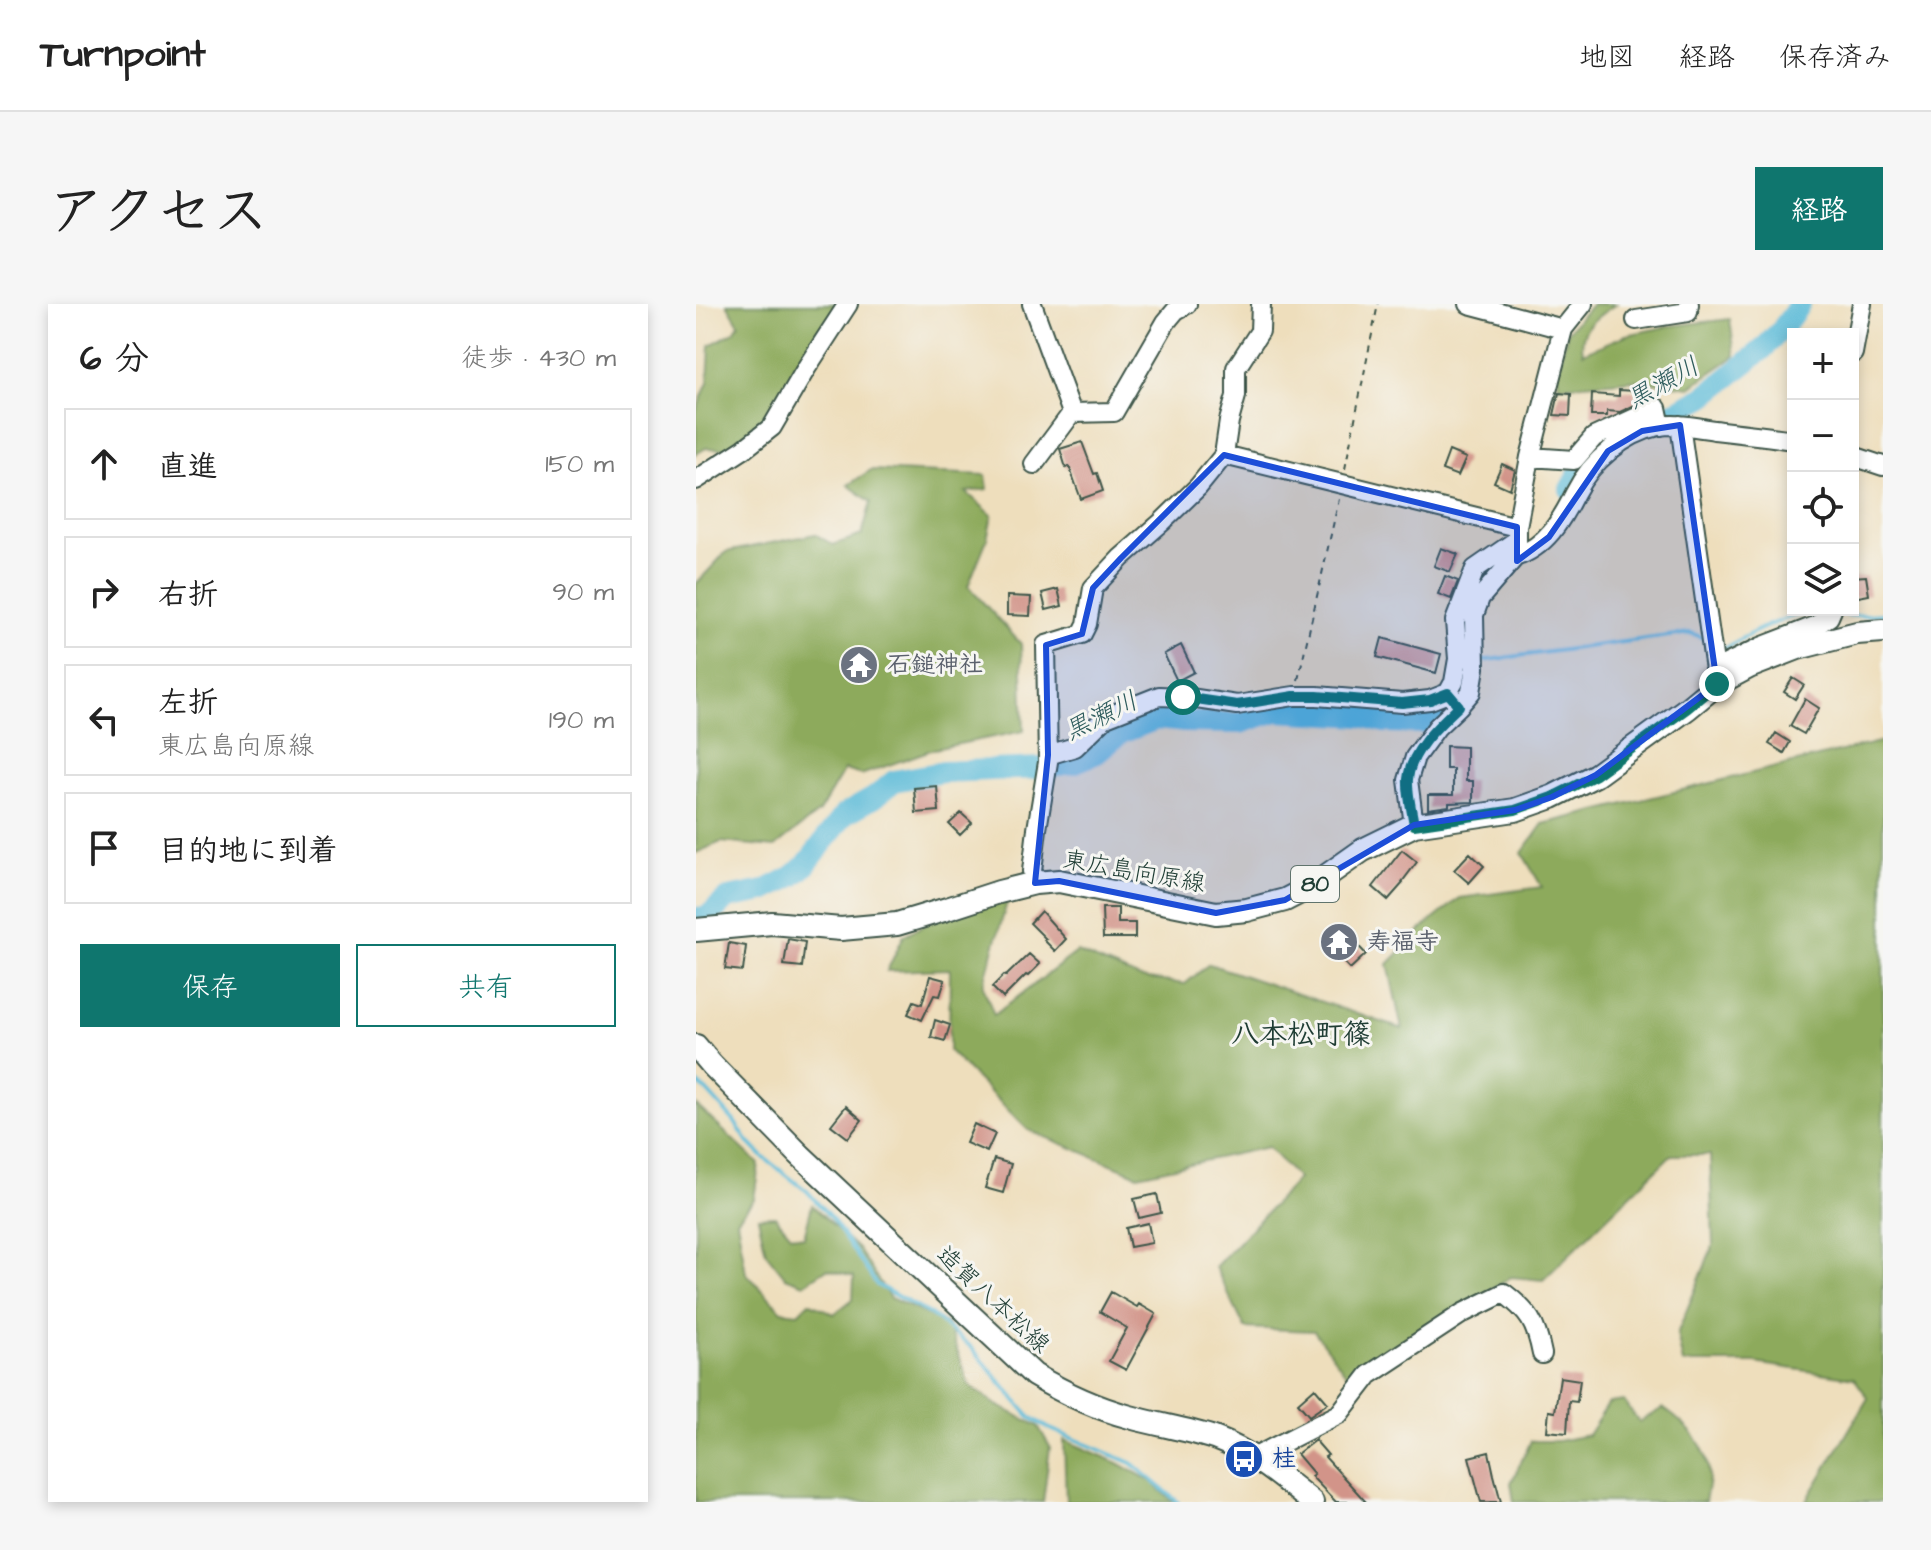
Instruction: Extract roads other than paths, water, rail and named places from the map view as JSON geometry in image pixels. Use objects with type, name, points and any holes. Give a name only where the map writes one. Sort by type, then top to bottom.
[{"type":"main road","name":"東広島向原線","points":[[696,930],[772,923],[841,929],[897,924],[999,892],[1059,881],[1216,913],[1247,910],[1285,900],[1312,886],[1363,850],[1414,825],[1515,810],[1552,797],[1596,775],[1688,708],[1715,677],[1798,648],[1857,633],[1883,631]]},
{"type":"main road","name":"造賀八本松線","points":[[696,1046],[799,1154],[1034,1375],[1088,1403],[1127,1417],[1215,1439],[1255,1457],[1312,1502]]},
{"type":"street","points":[[696,480],[772,427],[848,304]]},
{"type":"street","points":[[1032,304],[1072,413]]},
{"type":"street","points":[[1072,413],[1114,412],[1166,322],[1176,310],[1187,304]]},
{"type":"street","points":[[1035,883],[1032,871],[1048,763],[1046,645],[1082,634],[1087,624],[1093,588],[1198,487],[1224,455],[1236,396],[1236,368],[1260,331],[1261,304]]},
{"type":"street","points":[[1469,304],[1563,329]]},
{"type":"street","points":[[1414,825],[1408,780],[1415,757],[1454,700],[1458,659],[1455,621],[1475,569],[1516,541],[1530,457],[1563,329],[1583,304]]},
{"type":"street","points":[[1636,320],[1688,312],[1689,304]]},
{"type":"street","points":[[1858,328],[1862,304]]},
{"type":"street","points":[[1034,464],[1072,413]]},
{"type":"street","points":[[1530,457],[1586,461],[1642,431],[1659,417],[1680,425],[1787,439]]},
{"type":"street","points":[[1680,425],[1715,677],[1761,647],[1815,626],[1829,616]]},
{"type":"street","points":[[1224,455],[1342,483],[1516,541],[1526,554],[1549,537],[1564,515],[1586,461]]},
{"type":"street","points":[[1859,458],[1883,466]]},
{"type":"street","points":[[1048,763],[1075,747],[1106,717],[1159,696],[1237,705],[1294,696],[1402,703],[1454,700]]},
{"type":"street","points":[[1255,1457],[1339,1414],[1369,1375],[1463,1313],[1504,1293],[1525,1309],[1538,1334],[1542,1354]]},
{"type":"waterway","name":"黒瀬川","points":[[1570,489],[1591,452],[1647,420],[1677,411],[1705,396],[1762,350],[1800,304]]},
{"type":"waterway","points":[[1859,615],[1883,614]]},
{"type":"waterway","points":[[1717,644],[1726,648],[1762,628],[1794,616]]},
{"type":"waterway","points":[[1481,661],[1691,633],[1706,639]]},
{"type":"waterway","name":"黒瀬川","points":[[696,918],[707,917],[728,898],[764,891],[793,876],[805,866],[845,814],[875,797],[894,781],[943,772],[1041,768],[1073,763],[1097,753],[1121,733],[1157,719],[1240,723],[1277,711],[1362,716],[1384,722],[1431,723],[1450,702]]},
{"type":"waterway","points":[[696,1082],[734,1121],[748,1142],[807,1191],[833,1220],[877,1285],[933,1316],[971,1347],[1030,1417],[1048,1428],[1132,1463],[1178,1502]]},
{"type":"place","name":"石鎚神社","points":[[859,665]]},
{"type":"place","name":"寿福寺","points":[[1339,942]]},
{"type":"place","name":"桂","points":[[1244,1459]]},
{"type":"district","name":"八本松町篠","points":[[1301,1034]]}]
